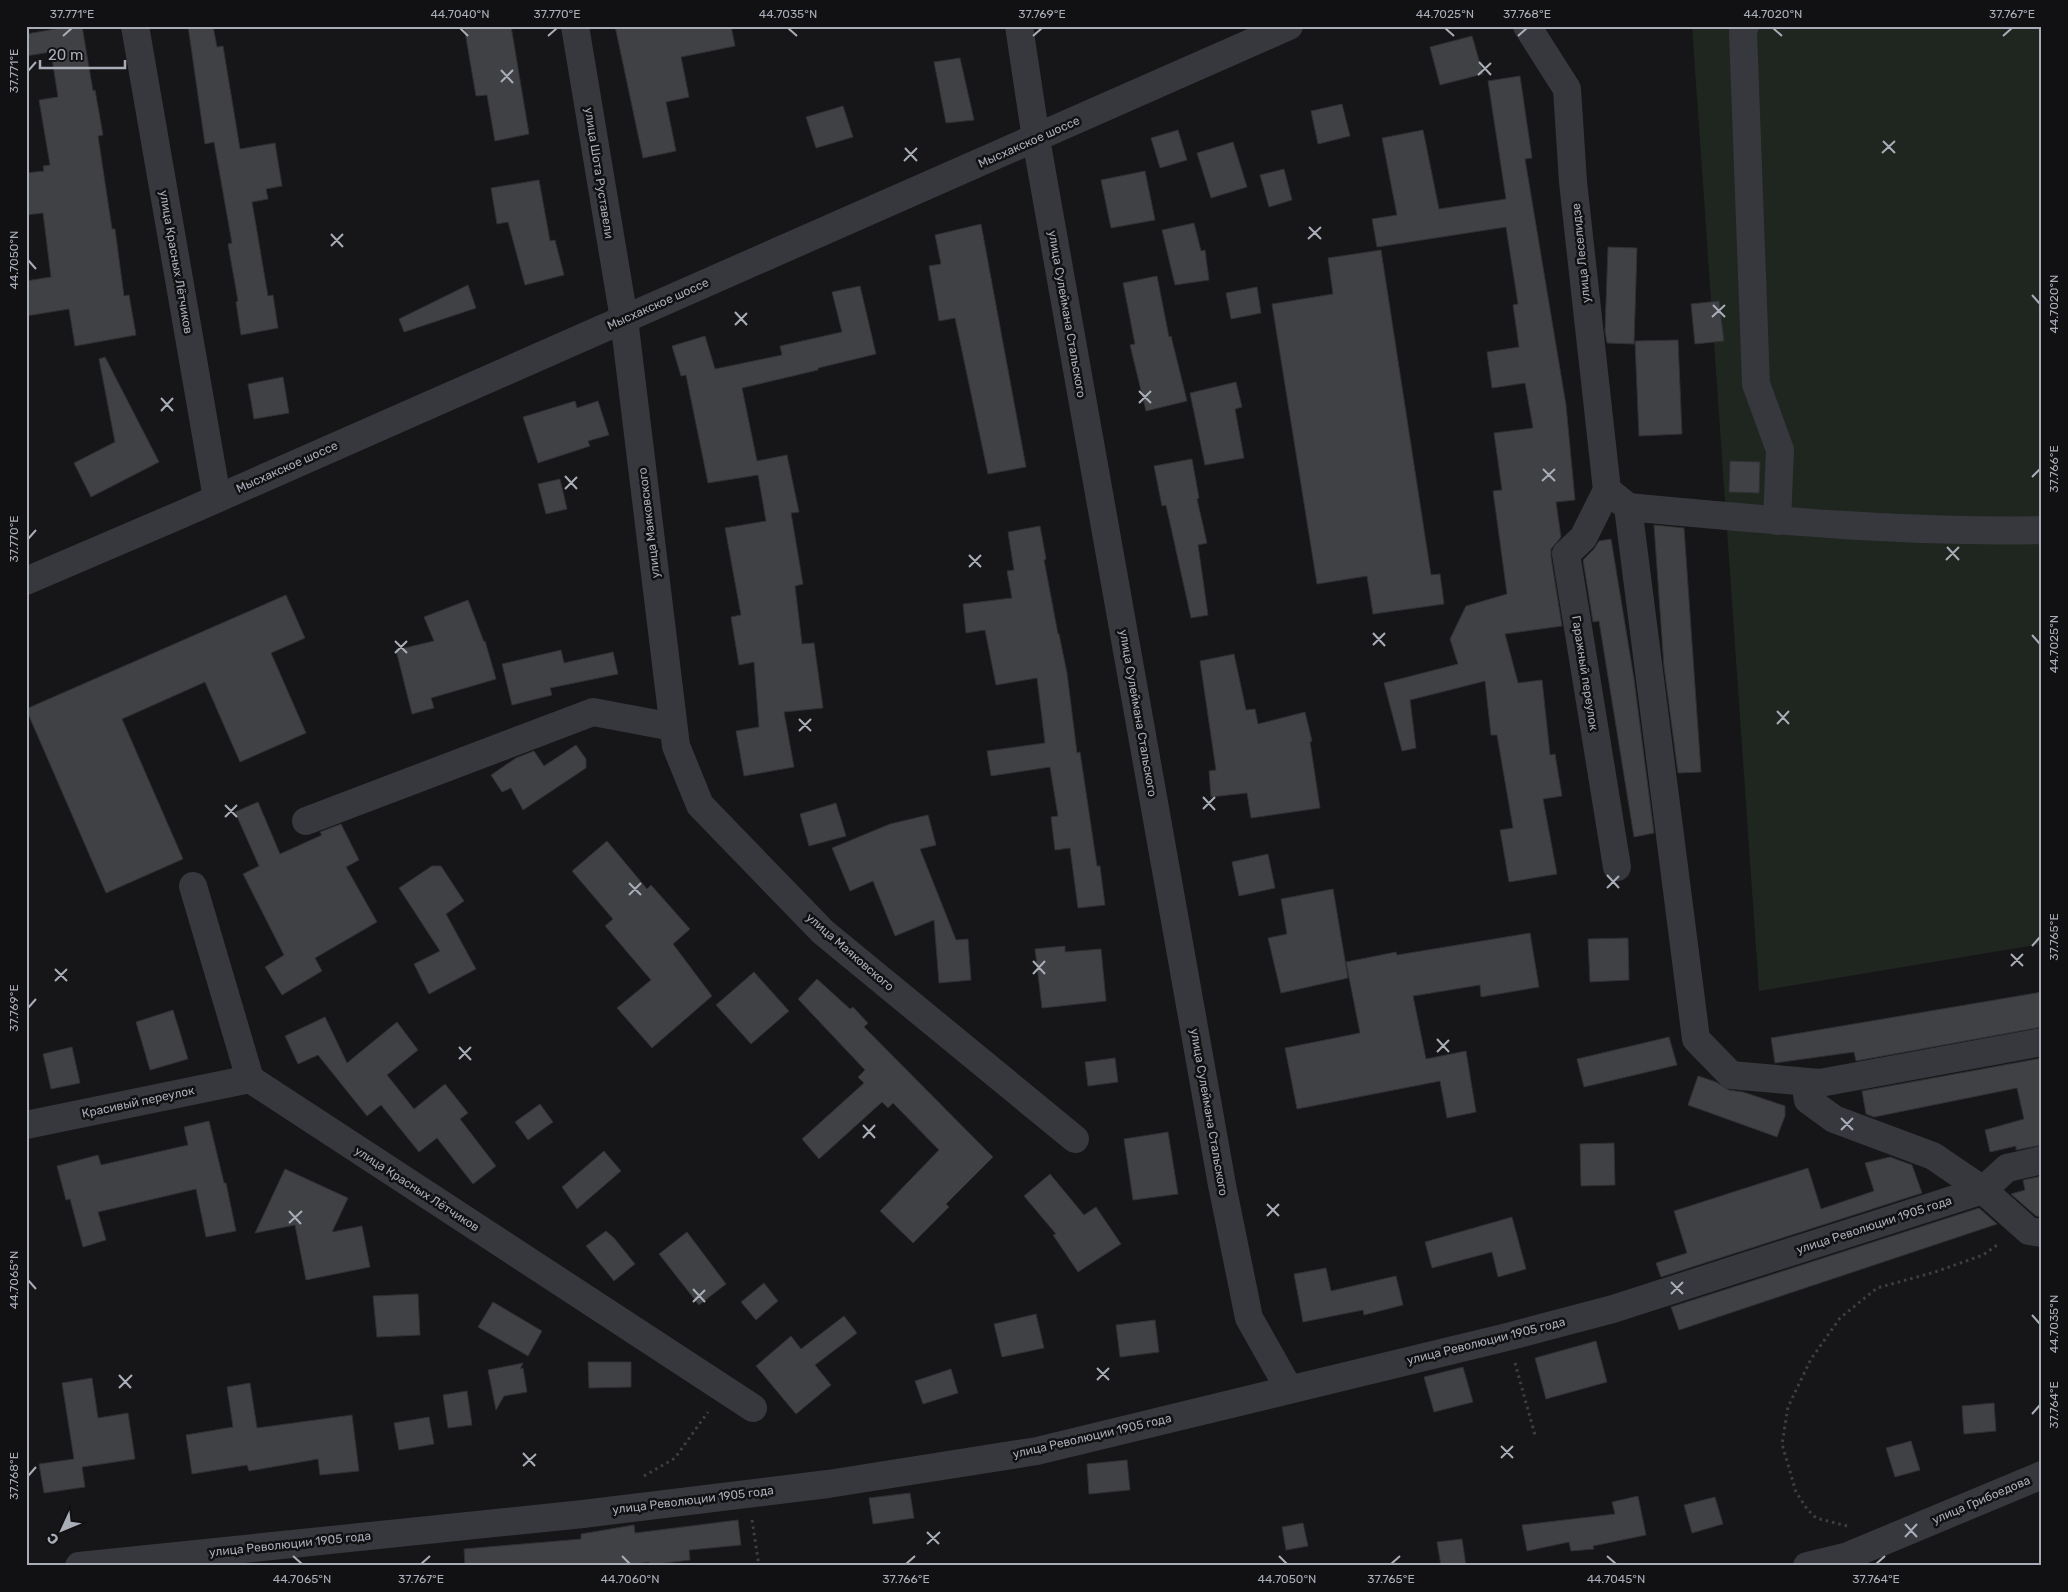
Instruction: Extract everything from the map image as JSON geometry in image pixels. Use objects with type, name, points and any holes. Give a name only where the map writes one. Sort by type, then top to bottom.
[{"type":"street","name":"улица Красных Лётчиков","points":[[135,26],[217,498]]},
{"type":"street","name":"улица Шота Руставели","points":[[575,26],[624,319]]},
{"type":"street","name":"улица Сулеймана Стальского","points":[[1019,26],[1036,139],[1224,1194],[1249,1318],[1289,1389]]},
{"type":"street","name":"Мысхакское шоссе","points":[[26,580],[1036,139],[1289,26]]},
{"type":"street","name":"улица Леселидзе","points":[[1527,26],[1567,89],[1573,182],[1607,490]]},
{"type":"street","points":[[1745,26],[1743,32],[1756,384],[1780,450],[1777,521]]},
{"type":"street","name":"улица Маяковского","points":[[624,319],[676,746],[700,805],[823,932],[1075,1139]]},
{"type":"street","points":[[1607,490],[1628,507],[1777,521],[1929,530],[2042,530]]},
{"type":"street","name":"Гаражный переулок","points":[[1607,490],[1583,538],[1566,554],[1617,867]]},
{"type":"street","points":[[1628,507],[1696,1039],[1731,1074],[1820,1083],[2042,1042]]},
{"type":"street","points":[[306,821],[593,712],[674,727]]},
{"type":"street","points":[[193,886],[250,1079]]},
{"type":"street","name":"улица Красных Лётчиков","points":[[250,1079],[753,1408]]},
{"type":"street","name":"Красивый переулок","points":[[26,1125],[250,1079]]},
{"type":"street","points":[[1805,1082],[1808,1100],[1834,1119],[1933,1156],[1983,1190],[2032,1230]]},
{"type":"street","name":"улица Революции 1905 года","points":[[79,1566],[620,1509],[748,1492],[828,1484],[1037,1451],[1614,1309],[1983,1190],[2007,1168],[2042,1160]]},
{"type":"street","name":"улица Грибоедова","points":[[1807,1566],[1848,1556],[2042,1475]]},
{"type":"path","points":[[1852,1527],[1816,1518],[1807,1509],[1796,1492],[1782,1444],[1788,1406],[1811,1359],[1840,1318],[1877,1288],[1935,1272],[1983,1255],[2032,1230]]},
{"type":"path","points":[[1507,1336],[1535,1435]]},
{"type":"path","points":[[620,1509],[624,1492],[635,1480],[675,1458],[689,1441],[722,1389]]},
{"type":"path","points":[[748,1492],[759,1566]]},
{"type":"shaded area","points":[[1692,26],[2042,26],[2042,944],[1759,991]]},
{"type":"building","points":[[82,26],[103,135],[98,136],[112,229],[115,229],[124,296],[129,295],[136,335],[75,346],[69,309],[26,316],[26,281],[51,277],[43,213],[26,215],[26,173],[44,171],[43,166],[50,165],[39,100],[58,97],[51,52],[26,56],[26,34]]},
{"type":"building","points":[[188,26],[213,26],[217,47],[223,46],[240,149],[275,143],[282,186],[266,189],[268,199],[252,202],[268,296],[273,295],[278,328],[241,335],[236,302],[238,301],[228,244],[232,243],[214,142],[205,144]]},
{"type":"building","points":[[464,26],[511,26],[529,134],[495,141],[487,95],[476,96]]},
{"type":"building","points":[[615,26],[731,26],[735,46],[681,57],[689,97],[666,102],[676,151],[643,158]]},
{"type":"building","points":[[1472,36],[1483,74],[1440,85],[1430,47]]},
{"type":"building","points":[[960,58],[974,120],[946,123],[934,62]]},
{"type":"building","points":[[1520,76],[1532,158],[1525,159],[1566,405],[1575,500],[1556,502],[1561,537],[1551,549],[1562,626],[1505,634],[1518,683],[1542,680],[1550,755],[1555,754],[1562,796],[1543,799],[1557,874],[1509,882],[1500,830],[1513,828],[1497,735],[1491,735],[1485,681],[1410,700],[1416,748],[1402,751],[1384,683],[1458,664],[1450,639],[1466,606],[1507,594],[1493,491],[1502,490],[1494,433],[1533,428],[1525,383],[1492,388],[1487,352],[1519,347],[1513,305],[1518,304],[1506,227],[1377,247],[1372,219],[1397,215],[1382,138],[1423,130],[1439,209],[1506,199],[1488,81]]},
{"type":"building","points":[[1342,104],[1350,136],[1318,144],[1311,111]]},
{"type":"building","points":[[843,106],[853,137],[816,148],[806,117]]},
{"type":"building","points":[[1178,130],[1187,160],[1160,168],[1151,138]]},
{"type":"building","points":[[1233,142],[1247,187],[1211,198],[1197,153]]},
{"type":"building","points":[[1284,169],[1292,200],[1269,207],[1260,175]]},
{"type":"building","points":[[1145,171],[1155,220],[1111,228],[1101,180]]},
{"type":"building","points":[[539,180],[550,241],[555,240],[564,275],[525,285],[508,222],[497,224],[491,188]]},
{"type":"building","points":[[1194,223],[1201,251],[1205,250],[1209,280],[1175,285],[1162,230]]},
{"type":"building","points":[[981,224],[1026,467],[988,474],[955,318],[939,321],[929,266],[941,264],[935,235]]},
{"type":"building","points":[[1608,247],[1637,248],[1634,344],[1607,343],[1605,331]]},
{"type":"building","points":[[1381,250],[1431,575],[1440,574],[1444,604],[1373,614],[1367,576],[1317,584],[1272,304],[1333,294],[1328,258]]},
{"type":"building","points":[[1157,276],[1169,337],[1171,336],[1187,401],[1146,411],[1130,345],[1135,344],[1123,283]]},
{"type":"building","points":[[468,285],[476,308],[404,332],[399,319]]},
{"type":"building","points":[[860,286],[876,354],[742,388],[757,461],[787,455],[799,512],[791,513],[803,584],[795,586],[802,644],[814,643],[823,708],[784,712],[794,767],[744,776],[736,731],[759,727],[754,662],[739,665],[731,617],[741,615],[725,528],[766,521],[758,475],[708,483],[686,375],[681,376],[672,346],[705,336],[715,369],[782,355],[780,346],[842,332],[832,292]]},
{"type":"building","points":[[1257,287],[1261,313],[1231,319],[1226,293]]},
{"type":"building","points":[[1719,301],[1724,341],[1695,344],[1691,304]]},
{"type":"building","points":[[1678,340],[1682,434],[1639,436],[1635,341]]},
{"type":"building","points":[[105,357],[159,462],[91,497],[74,463],[115,442],[99,359]]},
{"type":"building","points":[[283,377],[289,413],[254,419],[248,384]]},
{"type":"building","points":[[1236,382],[1242,407],[1235,409],[1244,458],[1205,465],[1190,393]]},
{"type":"building","points":[[575,401],[577,408],[598,401],[609,435],[588,441],[590,446],[538,463],[523,417]]},
{"type":"building","points":[[1192,459],[1199,498],[1197,499],[1207,543],[1198,545],[1208,615],[1191,618],[1166,505],[1162,506],[1154,466]]},
{"type":"building","points":[[1730,461],[1760,462],[1759,493],[1729,492]]},
{"type":"building","points":[[560,479],[567,509],[546,514],[538,484]]},
{"type":"building","points":[[1654,525],[1684,528],[1701,772],[1678,773],[1664,667]]},
{"type":"building","points":[[1040,526],[1046,559],[1044,560],[1067,673],[1077,753],[1080,752],[1097,866],[1100,866],[1105,905],[1078,908],[1070,848],[1055,850],[1051,817],[1058,816],[1050,767],[991,776],[987,751],[1045,743],[1037,678],[996,685],[985,630],[966,633],[963,604],[1012,598],[1007,571],[1014,570],[1008,532]]},
{"type":"building","points":[[1611,539],[1634,679],[1654,833],[1634,837],[1599,621],[1593,622],[1583,560],[1599,541]]},
{"type":"building","points":[[286,595],[305,638],[271,653],[306,733],[240,762],[205,682],[122,719],[183,859],[106,893],[26,709]]},
{"type":"building","points":[[468,600],[485,641],[496,679],[431,698],[434,708],[412,714],[396,650],[434,641],[424,617]]},
{"type":"building","points":[[561,650],[564,663],[613,652],[618,674],[550,688],[552,695],[512,705],[502,664]]},
{"type":"building","points":[[1234,654],[1246,710],[1255,709],[1258,724],[1305,712],[1312,741],[1310,742],[1320,808],[1251,818],[1247,793],[1211,797],[1209,771],[1216,770],[1200,661]]},
{"type":"building","points":[[576,745],[586,759],[586,768],[523,810],[511,788],[502,792],[491,775],[516,758],[534,751],[544,766]]},
{"type":"building","points":[[258,802],[280,854],[322,835],[320,832],[341,824],[359,860],[346,867],[377,922],[315,958],[322,971],[282,995],[265,967],[284,955],[243,874],[259,866],[235,812]]},
{"type":"building","points":[[836,803],[846,836],[809,846],[800,814]]},
{"type":"building","points":[[928,815],[936,845],[920,849],[956,940],[968,939],[971,980],[939,983],[934,920],[895,936],[873,881],[850,891],[832,848],[890,824]]},
{"type":"building","points":[[607,841],[647,889],[651,885],[690,929],[673,944],[712,996],[652,1048],[617,1008],[651,980],[605,926],[613,919],[572,871]]},
{"type":"building","points":[[1268,854],[1275,888],[1239,896],[1232,862]]},
{"type":"building","points":[[432,866],[441,866],[464,901],[446,914],[476,969],[429,994],[414,964],[440,951],[399,888]]},
{"type":"building","points":[[1333,889],[1348,978],[1281,993],[1268,938],[1287,934],[1281,899]]},
{"type":"building","points":[[1530,933],[1539,987],[1481,997],[1480,985],[1413,996],[1426,1059],[1466,1051],[1476,1112],[1447,1118],[1440,1081],[1297,1109],[1285,1048],[1360,1033],[1346,962],[1396,952],[1397,955]]},
{"type":"building","points":[[1628,938],[1629,980],[1590,982],[1588,939]]},
{"type":"building","points":[[1065,946],[1065,952],[1101,949],[1106,1001],[1042,1008],[1035,949]]},
{"type":"building","points":[[754,972],[789,1011],[751,1044],[716,1005]]},
{"type":"building","points":[[817,979],[850,1009],[853,1007],[868,1023],[864,1027],[993,1157],[946,1204],[949,1207],[913,1243],[880,1211],[939,1150],[893,1103],[888,1108],[882,1102],[819,1159],[802,1139],[864,1083],[858,1077],[865,1070],[798,999]]},
{"type":"building","points":[[2042,992],[2042,1027],[1856,1061],[1854,1052],[1775,1063],[1771,1038]]},
{"type":"building","points":[[173,1010],[188,1059],[150,1070],[136,1022]]},
{"type":"building","points":[[325,1017],[347,1063],[397,1022],[418,1050],[387,1075],[414,1109],[445,1084],[468,1113],[460,1119],[496,1166],[473,1184],[437,1138],[419,1152],[381,1105],[367,1116],[318,1055],[298,1064],[285,1036]]},
{"type":"building","points":[[1669,1037],[1677,1065],[1584,1087],[1577,1059]]},
{"type":"building","points":[[72,1047],[80,1083],[51,1089],[43,1054]]},
{"type":"building","points":[[1115,1058],[1118,1082],[1088,1086],[1085,1062]]},
{"type":"building","points":[[2042,1058],[2042,1145],[2016,1150],[2016,1146],[1990,1152],[1985,1130],[2024,1119],[2017,1088],[1874,1117],[1866,1114],[1862,1091]]},
{"type":"building","points":[[1698,1076],[1716,1082],[1729,1090],[1743,1092],[1785,1106],[1785,1116],[1777,1137],[1688,1105]]},
{"type":"building","points":[[540,1104],[553,1122],[528,1140],[515,1122]]},
{"type":"building","points":[[209,1121],[224,1183],[226,1183],[236,1231],[206,1237],[196,1189],[98,1212],[106,1240],[83,1247],[70,1199],[66,1200],[57,1166],[98,1155],[101,1165],[188,1145],[184,1127]]},
{"type":"building","points":[[1168,1132],[1178,1194],[1133,1200],[1124,1139]]},
{"type":"building","points":[[1614,1143],[1615,1185],[1581,1186],[1580,1144]]},
{"type":"building","points":[[604,1151],[621,1171],[577,1209],[562,1187]]},
{"type":"building","points":[[1890,1157],[1912,1165],[1922,1193],[1661,1277],[1656,1263],[1687,1253],[1674,1211],[1808,1168],[1821,1209],[1874,1191],[1865,1163]]},
{"type":"building","points":[[285,1169],[348,1198],[332,1232],[362,1226],[370,1267],[306,1280],[295,1225],[255,1233]]},
{"type":"building","points":[[1050,1174],[1084,1215],[1096,1207],[1121,1244],[1078,1272],[1053,1235],[1056,1234],[1024,1196]]},
{"type":"building","points":[[2042,1176],[2042,1217],[2036,1216],[2011,1194],[2025,1190],[2023,1180]]},
{"type":"building","points":[[1979,1208],[1997,1224],[1679,1330],[1671,1307]]},
{"type":"building","points":[[1512,1217],[1526,1269],[1498,1277],[1492,1252],[1432,1268],[1425,1242]]},
{"type":"building","points":[[606,1231],[635,1264],[614,1281],[586,1246]]},
{"type":"building","points":[[687,1232],[726,1284],[699,1305],[659,1254]]},
{"type":"building","points":[[1326,1268],[1331,1291],[1396,1276],[1403,1305],[1364,1315],[1363,1310],[1303,1322],[1294,1274]]},
{"type":"building","points":[[764,1283],[778,1301],[756,1320],[741,1302]]},
{"type":"building","points":[[418,1294],[420,1335],[377,1337],[373,1296]]},
{"type":"building","points":[[493,1302],[542,1331],[528,1356],[478,1327]]},
{"type":"building","points":[[1036,1314],[1044,1348],[1002,1357],[994,1324]]},
{"type":"building","points":[[844,1316],[857,1333],[815,1365],[831,1385],[796,1414],[756,1366],[791,1336],[801,1349]]},
{"type":"building","points":[[1155,1320],[1159,1352],[1120,1357],[1116,1325]]},
{"type":"building","points":[[1596,1341],[1607,1382],[1546,1399],[1535,1358]]},
{"type":"building","points":[[588,1362],[631,1362],[631,1387],[589,1388]]},
{"type":"building","points":[[523,1363],[520,1369],[523,1368],[527,1392],[504,1396],[496,1410],[488,1370]]},
{"type":"building","points":[[1463,1367],[1473,1402],[1434,1412],[1424,1377]]},
{"type":"building","points":[[951,1369],[958,1393],[923,1404],[915,1381]]},
{"type":"building","points":[[92,1378],[98,1418],[128,1413],[135,1459],[82,1467],[85,1487],[44,1493],[39,1464],[74,1459],[62,1383]]},
{"type":"building","points":[[250,1383],[257,1428],[352,1415],[359,1471],[320,1475],[318,1459],[249,1471],[247,1465],[192,1474],[186,1435],[233,1427],[227,1387]]},
{"type":"building","points":[[467,1391],[472,1425],[448,1428],[443,1395]]},
{"type":"building","points":[[1994,1403],[1996,1431],[1964,1434],[1962,1406]]},
{"type":"building","points":[[429,1417],[434,1444],[399,1450],[394,1423]]},
{"type":"building","points":[[1911,1441],[1920,1470],[1895,1477],[1886,1448]]},
{"type":"building","points":[[1127,1460],[1130,1490],[1089,1494],[1087,1464]]},
{"type":"building","points":[[910,1493],[914,1518],[873,1524],[869,1498]]},
{"type":"building","points":[[1638,1496],[1646,1535],[1593,1546],[1594,1549],[1571,1551],[1569,1542],[1527,1551],[1522,1525],[1615,1514],[1612,1502]]},
{"type":"building","points":[[1715,1497],[1723,1524],[1692,1533],[1684,1505]]},
{"type":"building","points":[[738,1520],[741,1545],[689,1550],[690,1560],[649,1565],[649,1562],[625,1566],[465,1566],[464,1549],[581,1539],[581,1534],[634,1525],[635,1533]]},
{"type":"building","points":[[1303,1523],[1308,1546],[1286,1550],[1282,1527]]},
{"type":"building","points":[[1462,1539],[1466,1566],[1441,1566],[1437,1542]]}]
